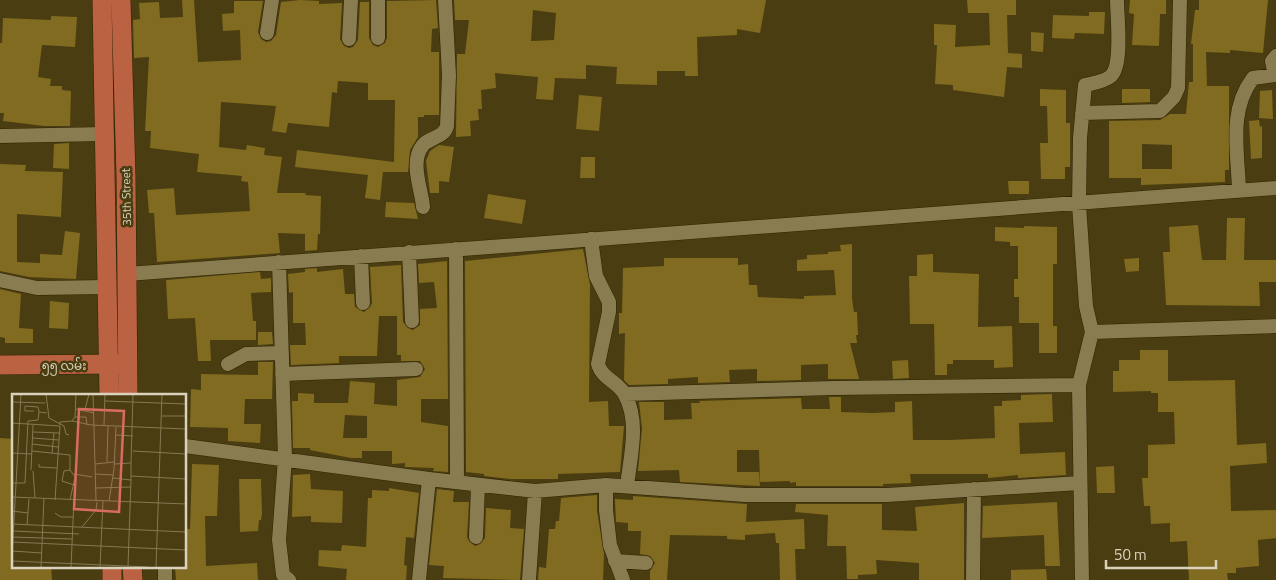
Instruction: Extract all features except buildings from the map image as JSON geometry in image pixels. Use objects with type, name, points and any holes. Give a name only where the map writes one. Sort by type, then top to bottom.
[{"type":"main road","name":"35th Street","points":[[102,0],[108,287],[118,364],[128,394]]},
{"type":"main road","name":"35th Street","points":[[109,394],[118,364],[127,274],[121,0]]},
{"type":"main road","name":"၅၅ လမ်း","points":[[0,365],[118,364]]},
{"type":"street","points":[[268,33],[272,0]]},
{"type":"street","points":[[349,39],[351,0]]},
{"type":"street","points":[[378,0],[378,38]]},
{"type":"street","points":[[423,207],[417,171],[421,150],[423,145],[443,134],[447,126],[449,67],[445,0]]},
{"type":"street","points":[[1082,580],[1079,385],[1092,332],[1086,306],[1079,205],[1082,113],[1085,85],[1098,83],[1113,75],[1118,42],[1117,0]]},
{"type":"street","points":[[1082,113],[1160,111],[1174,97],[1178,88],[1180,0]]},
{"type":"street","points":[[1239,191],[1238,106],[1244,91],[1253,78],[1275,75],[1272,60],[1276,56]]},
{"type":"street","points":[[0,136],[104,134]]},
{"type":"street","points":[[127,274],[592,238],[1079,205],[1276,188]]},
{"type":"street","points":[[592,238],[596,276],[609,302],[609,312],[598,364],[600,372],[625,394],[633,422],[627,486]]},
{"type":"street","points":[[456,249],[457,482]]},
{"type":"street","points":[[409,252],[412,322]]},
{"type":"street","points":[[362,256],[363,303]]},
{"type":"street","points":[[279,262],[285,458],[279,540],[283,575],[288,580]]},
{"type":"street","points":[[0,280],[37,288],[108,287]]},
{"type":"street","points":[[1092,332],[1276,326]]},
{"type":"street","points":[[228,364],[246,354],[282,353]]},
{"type":"street","points":[[282,374],[416,370]]},
{"type":"street","points":[[625,394],[1079,385]]},
{"type":"street","points":[[186,446],[285,458],[428,479],[535,491],[606,485],[695,492],[794,496],[887,495],[1080,483]]},
{"type":"street","points":[[419,580],[428,479]]},
{"type":"street","points":[[476,537],[478,485]]},
{"type":"street","points":[[606,485],[608,533],[622,580]]},
{"type":"street","points":[[973,580],[974,489]]},
{"type":"street","points":[[529,580],[535,491]]},
{"type":"street","points":[[615,561],[646,564]]}]
